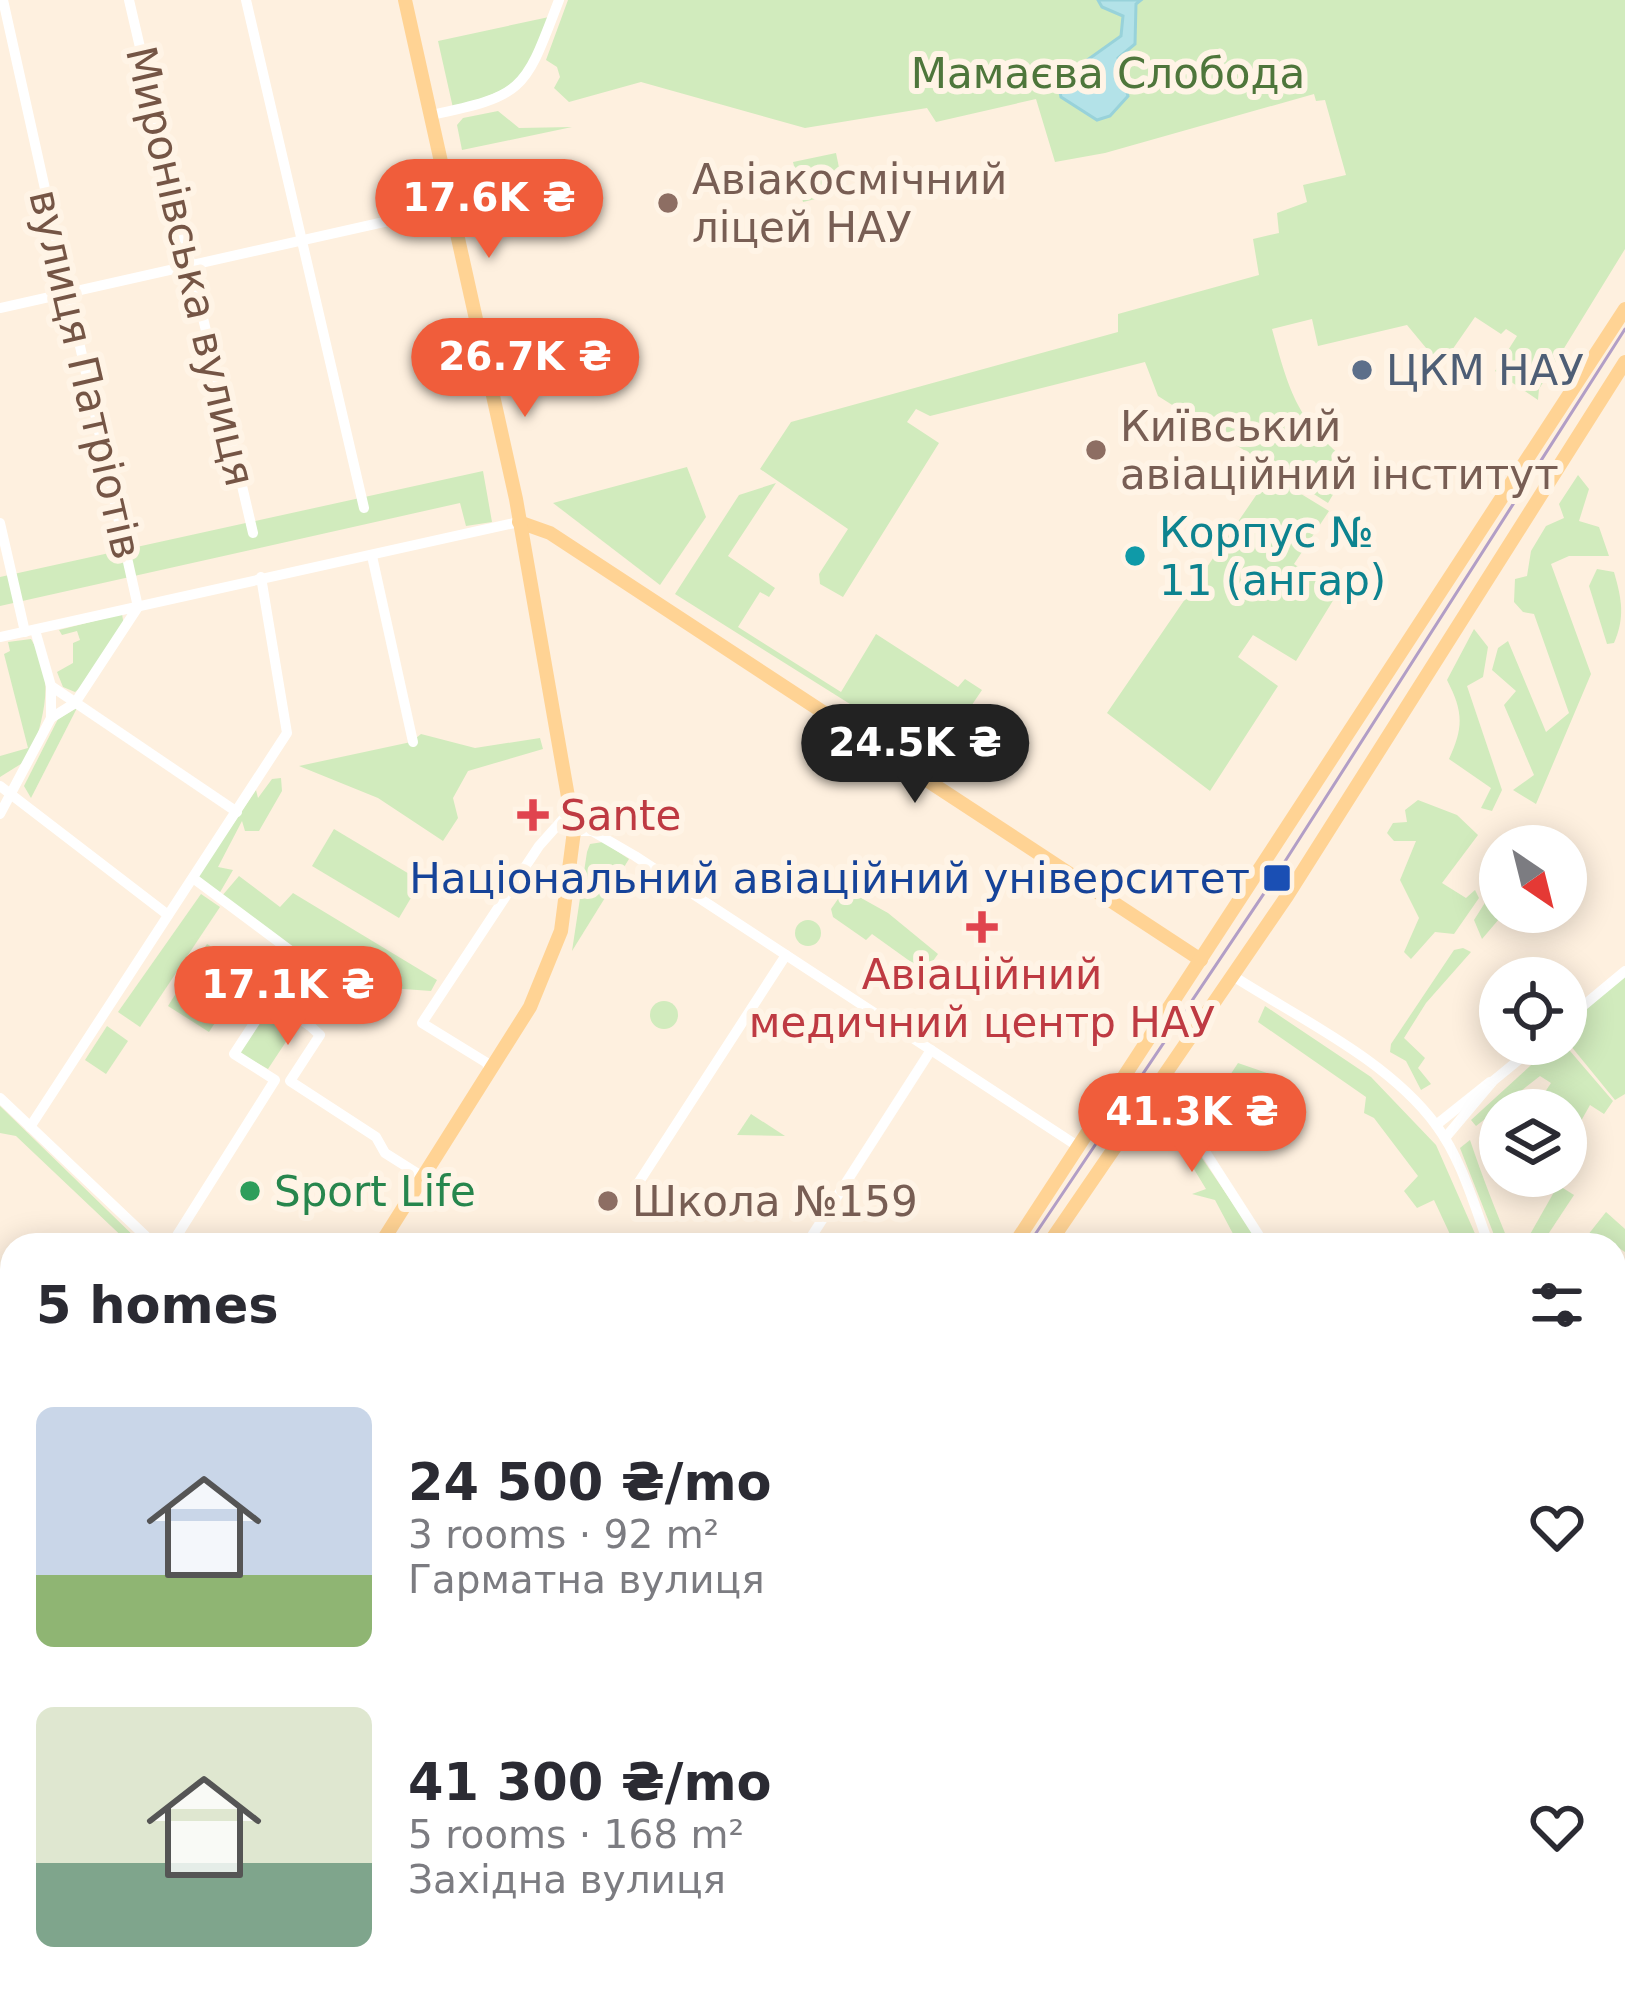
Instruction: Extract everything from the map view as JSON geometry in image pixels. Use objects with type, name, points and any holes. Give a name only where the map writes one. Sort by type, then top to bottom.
[{"type":"main road","points":[[388,1233],[490,1077],[554,953],[568,895],[574,831],[519,522],[405,0]]},
{"type":"main road","points":[[1023,1233],[1625,309]]},
{"type":"main road","points":[[1056,1233],[1233,976],[1625,362]]},
{"type":"main road","points":[[519,522],[550,533],[1201,960]]},
{"type":"street","name":"вулиця Патріотів","points":[[4,0],[138,607]]},
{"type":"street","name":"Миронівська вулиця","points":[[129,0],[253,532]]},
{"type":"street","points":[[246,0],[364,508]]},
{"type":"street","points":[[431,116],[507,96],[533,65],[559,0]]},
{"type":"street","points":[[0,308],[451,206]]},
{"type":"street","points":[[0,637],[519,522]]},
{"type":"street","points":[[0,523],[30,631],[51,686],[51,718],[0,814]]},
{"type":"street","points":[[372,556],[413,742]]},
{"type":"street","points":[[30,1127],[287,733],[261,577]]},
{"type":"street","points":[[51,718],[75,703],[138,607]]},
{"type":"street","points":[[51,686],[237,812]]},
{"type":"street","points":[[0,786],[168,914]]},
{"type":"street","points":[[490,1077],[487,1063],[422,1023],[539,846],[571,810]]},
{"type":"street","points":[[574,831],[592,831],[607,840],[1078,1147]]},
{"type":"street","points":[[193,878],[335,984],[309,1025]]},
{"type":"street","points":[[637,1185],[786,955]]},
{"type":"street","points":[[1587,1003],[1625,971]]},
{"type":"street","points":[[1233,976],[1392,1081],[1436,1125],[1484,1233]]},
{"type":"street","points":[[275,1080],[233,1054],[270,999],[320,1035],[290,1081]]},
{"type":"street","points":[[814,1233],[931,1050]]},
{"type":"street","points":[[1445,1138],[1512,1065]]},
{"type":"street","points":[[179,1233],[284,1070],[290,1081],[376,1137],[385,1153],[423,1177]]},
{"type":"street","points":[[1159,1080],[1256,1233]]},
{"type":"street","points":[[1436,1125],[1478,1086],[1493,1081]]},
{"type":"street","points":[[0,1099],[142,1233]]},
{"type":"green space","name":"Мамаєва Слобода","points":[[568,0],[1625,0],[1625,249],[1539,389],[1538,400],[1495,371],[1517,336],[1506,329],[1501,334],[1475,317],[1441,366],[1407,325],[1318,346],[1312,319],[1272,329],[1298,405],[1318,434],[1351,464],[1328,503],[1158,396],[1145,362],[930,416],[916,409],[907,422],[939,443],[843,597],[820,584],[819,574],[848,529],[760,469],[791,422],[1118,332],[1118,314],[1259,275],[1253,239],[1279,233],[1277,213],[1307,202],[1303,185],[1346,175],[1325,100],[1316,101],[1314,94],[1105,153],[1055,162],[1036,99],[936,122],[927,108],[805,128],[641,82],[569,102],[554,88],[560,77],[557,67],[546,60]]},
{"type":"green space","points":[[549,17],[533,56],[517,79],[493,94],[453,108],[438,41]]},
{"type":"green space","points":[[498,111],[519,128],[572,127],[462,150],[457,125],[463,118]]},
{"type":"green space","points":[[836,153],[844,192],[803,202],[793,162]]},
{"type":"green space","points":[[687,467],[706,517],[660,585],[553,503]]},
{"type":"green space","points":[[483,471],[492,522],[466,526],[460,503],[0,606],[0,577]]},
{"type":"green space","points":[[1270,475],[1329,511],[1294,564],[1337,594],[1296,661],[1253,635],[1238,657],[1278,686],[1210,791],[1107,713]]},
{"type":"green space","points":[[1578,475],[1589,489],[1579,521],[1599,527],[1609,556],[1569,556],[1551,564],[1591,674],[1536,804],[1513,790],[1534,775],[1504,705],[1516,691],[1492,670],[1498,648],[1508,641],[1546,732],[1569,713],[1534,614],[1523,612],[1514,602],[1515,579],[1527,576],[1531,551],[1546,526],[1564,518],[1559,504]]},
{"type":"green space","points":[[776,483],[728,556],[775,588],[769,597],[760,592],[738,627],[841,692],[876,634],[958,687],[965,679],[982,690],[936,758],[675,594],[739,495]]},
{"type":"green space","points":[[1597,569],[1614,572],[1619,591],[1621,616],[1614,643],[1607,644],[1589,586]]},
{"type":"green space","points":[[122,614],[124,626],[82,686],[75,692],[63,687],[57,672],[73,663],[73,643],[80,640],[77,631],[62,635],[59,630]]},
{"type":"green space","points":[[1474,629],[1488,647],[1483,677],[1467,686],[1502,790],[1492,811],[1481,808],[1491,788],[1449,759],[1460,719],[1447,680]]},
{"type":"green space","points":[[31,639],[44,670],[40,727],[32,757],[0,777],[0,756],[28,748],[4,654],[10,651],[8,642]]},
{"type":"green space","points":[[77,708],[31,798],[24,786],[58,719]]},
{"type":"green space","points":[[421,734],[475,748],[540,738],[543,749],[468,771],[453,798],[458,818],[443,841],[378,798],[299,766],[411,742]]},
{"type":"green space","points":[[281,778],[282,791],[259,831],[245,831],[242,821],[218,867],[233,870],[219,894],[198,876],[256,790],[258,798],[272,779]]},
{"type":"green space","points":[[1418,800],[1457,815],[1478,835],[1442,883],[1466,898],[1475,890],[1479,898],[1454,934],[1435,932],[1411,959],[1404,952],[1419,918],[1400,880],[1416,841],[1394,841],[1387,833],[1393,823],[1407,822],[1405,810]]},
{"type":"green space","points":[[334,829],[421,881],[399,918],[312,866]]},
{"type":"green space","points":[[603,842],[629,859],[572,951],[587,852],[590,844]]},
{"type":"green space","points":[[239,876],[280,907],[293,893],[437,980],[431,991],[335,984],[221,897]]},
{"type":"green space","points":[[845,889],[888,913],[938,954],[925,972],[872,934],[866,940],[833,917],[831,909]]},
{"type":"green space","points":[[201,894],[220,907],[140,1027],[118,1012]]},
{"type":"green space","points":[[808,920],[818,923],[818,943],[808,946],[798,943],[795,933],[798,923]]},
{"type":"green space","points":[[207,944],[249,970],[209,1032],[168,1006]]},
{"type":"green space","points":[[1454,950],[1471,952],[1426,1003],[1404,1038],[1425,1058],[1418,1068],[1431,1084],[1421,1090],[1406,1061],[1390,1052],[1391,1044]]},
{"type":"green space","points":[[1625,972],[1625,1094],[1615,1100],[1586,1065],[1587,1004]]},
{"type":"green space","points":[[664,1001],[674,1005],[678,1015],[674,1025],[664,1029],[654,1025],[650,1015],[654,1005]]},
{"type":"green space","points":[[271,1004],[283,1013],[279,1021],[293,1031],[268,1069],[239,1053]]},
{"type":"green space","points":[[1265,1006],[1371,1077],[1436,1145],[1475,1233],[1449,1233],[1434,1200],[1417,1208],[1404,1191],[1418,1176],[1374,1118],[1364,1113],[1366,1097],[1258,1022]]},
{"type":"green space","points":[[107,1026],[128,1041],[106,1074],[85,1060]]},
{"type":"green space","points":[[1238,1063],[1281,1078],[1301,1100],[1287,1129],[1271,1114],[1258,1123],[1244,1107],[1252,1096],[1241,1103],[1246,1121],[1242,1126],[1233,1114],[1203,1126],[1201,1119]]},
{"type":"green space","points":[[1531,1065],[1582,1065],[1613,1101],[1604,1114],[1590,1105],[1587,1110],[1587,1089],[1547,1089],[1551,1083],[1540,1076],[1523,1089],[1505,1089]]},
{"type":"green space","points":[[1152,1104],[1172,1114],[1253,1233],[1233,1233],[1215,1200],[1192,1194],[1206,1189],[1186,1156],[1151,1132],[1141,1139],[1135,1134]]},
{"type":"green space","points":[[0,1106],[131,1233],[118,1233],[16,1136],[0,1133]]},
{"type":"green space","points":[[751,1114],[785,1136],[737,1135]]},
{"type":"green space","points":[[1470,1140],[1479,1165],[1479,1196],[1460,1148]]},
{"type":"green space","points":[[1479,1197],[1491,1197],[1505,1233],[1493,1233]]},
{"type":"green space","points":[[1551,1197],[1573,1197],[1549,1233],[1531,1233]]},
{"type":"green space","points":[[1606,1212],[1625,1229],[1625,1233],[1589,1233]]},
{"type":"water","points":[[1098,0],[1141,0],[1136,4],[1135,44],[1118,58],[1128,96],[1110,116],[1097,120],[1061,97],[1058,81],[1121,36],[1123,16],[1102,7]]},
{"type":"tram line","points":[[1036,1233],[1275,877],[1625,329]]},
{"type":"place","name":"Авіакосмічний ліцей НАУ","points":[[668,203]]},
{"type":"place","name":"ЦКМ НАУ","points":[[1362,370]]},
{"type":"place","name":"Київський авіаційний інститут","points":[[1096,450]]},
{"type":"place","name":"Корпус № 11 (ангар)","points":[[1135,556]]},
{"type":"place","name":"Sante","points":[[533,815]]},
{"type":"place","name":"Національний авіаційний університет","points":[[1277,878]]},
{"type":"place","name":"Авіаційний медичний центр НАУ","points":[[982,927]]},
{"type":"place","name":"Sport Life","points":[[250,1191]]},
{"type":"place","name":"Школа №159","points":[[608,1201]]}]
